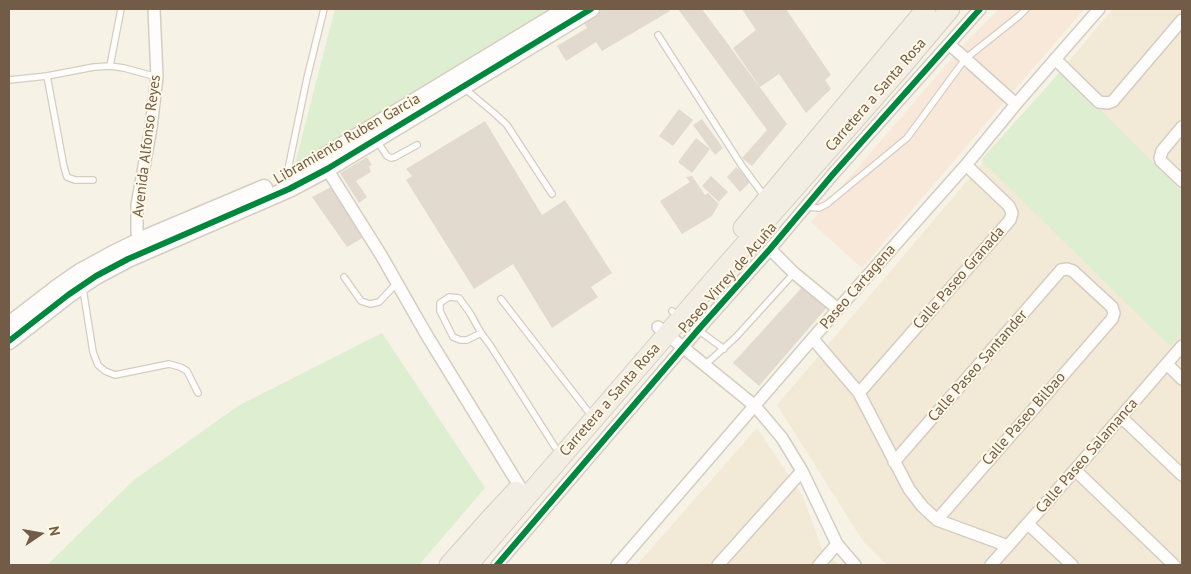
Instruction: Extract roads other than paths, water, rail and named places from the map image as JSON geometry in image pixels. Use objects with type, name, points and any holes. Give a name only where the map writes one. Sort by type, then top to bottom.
[{"type":"main road","name":"Carretera a Santa Rosa","points":[[895,59],[932,30],[950,9]]},
{"type":"main road","name":"Carretera a Santa Rosa","points":[[449,565],[587,410],[662,331],[813,156],[895,59],[924,10]]},
{"type":"main road","name":"Carretera a Santa Rosa","points":[[468,565],[581,434],[662,331]]},
{"type":"street","name":"Avenida Alfonso Reyes","points":[[141,247],[136,221],[136,205],[151,128],[157,77],[154,9]]},
{"type":"street","name":"Libramiento Ruben Garcia","points":[[141,247],[286,179],[567,9]]},
{"type":"street","name":"Libramiento Ruben Garcia","points":[[9,325],[81,278],[113,254],[141,247],[282,192],[327,169],[590,9]]},
{"type":"street","name":"Paseo Virrey de Acuña","points":[[497,565],[918,76],[980,9]]},
{"type":"street","name":"Paseo Cartagena","points":[[617,565],[838,309],[966,165],[1016,104],[1099,9]]},
{"type":"street","points":[[1055,59],[1099,102],[1113,101],[1182,20]]},
{"type":"street","points":[[949,44],[1016,104]]},
{"type":"street","points":[[895,59],[918,76]]},
{"type":"street","points":[[1182,127],[1160,154],[1161,161],[1182,181]]},
{"type":"street","points":[[813,156],[834,173]]},
{"type":"street","name":"Calle Paseo Granada","points":[[858,393],[1010,220],[1012,213],[1010,206],[966,165]]},
{"type":"street","points":[[327,169],[381,255],[444,365],[520,487]]},
{"type":"street","points":[[770,250],[794,273],[838,309]]},
{"type":"street","name":"Calle Paseo Santander","points":[[894,462],[1061,270],[1073,271],[1112,307],[1114,313],[1112,319]]},
{"type":"street","points":[[714,271],[736,288]]},
{"type":"street","name":"Libramiento Ruben Garcia","points":[[9,341],[81,278]]},
{"type":"street","name":"Calle Paseo Bilbao","points":[[937,520],[1112,319]]},
{"type":"street","points":[[662,331],[755,406],[782,438],[802,471],[837,544],[855,565]]},
{"type":"street","points":[[813,339],[858,393],[909,490],[922,506],[937,520],[1008,546]]},
{"type":"street","name":"Calle Paseo Salamanca","points":[[991,565],[1182,346]]},
{"type":"street","points":[[1166,364],[1182,379]]},
{"type":"street","points":[[1121,417],[1182,475]]},
{"type":"street","points":[[581,434],[597,448]]},
{"type":"street","points":[[1075,470],[1174,565]]},
{"type":"street","points":[[718,565],[802,471]]},
{"type":"street","points":[[1028,524],[1072,565]]},
{"type":"street","points":[[499,528],[517,543]]},
{"type":"street","points":[[819,565],[837,544]]},
{"type":"lane","points":[[110,66],[121,9]]},
{"type":"lane","points":[[286,179],[307,78],[324,9]]},
{"type":"lane","points":[[805,207],[819,208],[827,204],[907,138],[965,59],[1026,9]]},
{"type":"lane","points":[[924,10],[932,30]]},
{"type":"lane","points":[[658,35],[742,166],[771,205]]},
{"type":"lane","points":[[9,80],[110,66],[157,77]]},
{"type":"lane","points":[[47,76],[67,177],[75,180],[93,180]]},
{"type":"lane","points":[[462,87],[507,125],[552,194]]},
{"type":"lane","points":[[376,139],[387,156],[391,158],[417,145]]},
{"type":"lane","points":[[705,365],[736,337],[794,273]]},
{"type":"lane","points":[[344,277],[361,301],[370,304],[379,302],[397,283]]},
{"type":"lane","points":[[81,278],[93,352],[98,365],[105,371],[115,375],[168,364],[180,367],[187,372],[198,393]]},
{"type":"lane","points":[[481,333],[467,340],[460,340],[454,337],[440,311],[440,303],[449,297],[459,298],[555,447]]},
{"type":"lane","points":[[501,299],[587,410]]},
{"type":"lane","points":[[677,314],[724,349]]}]
